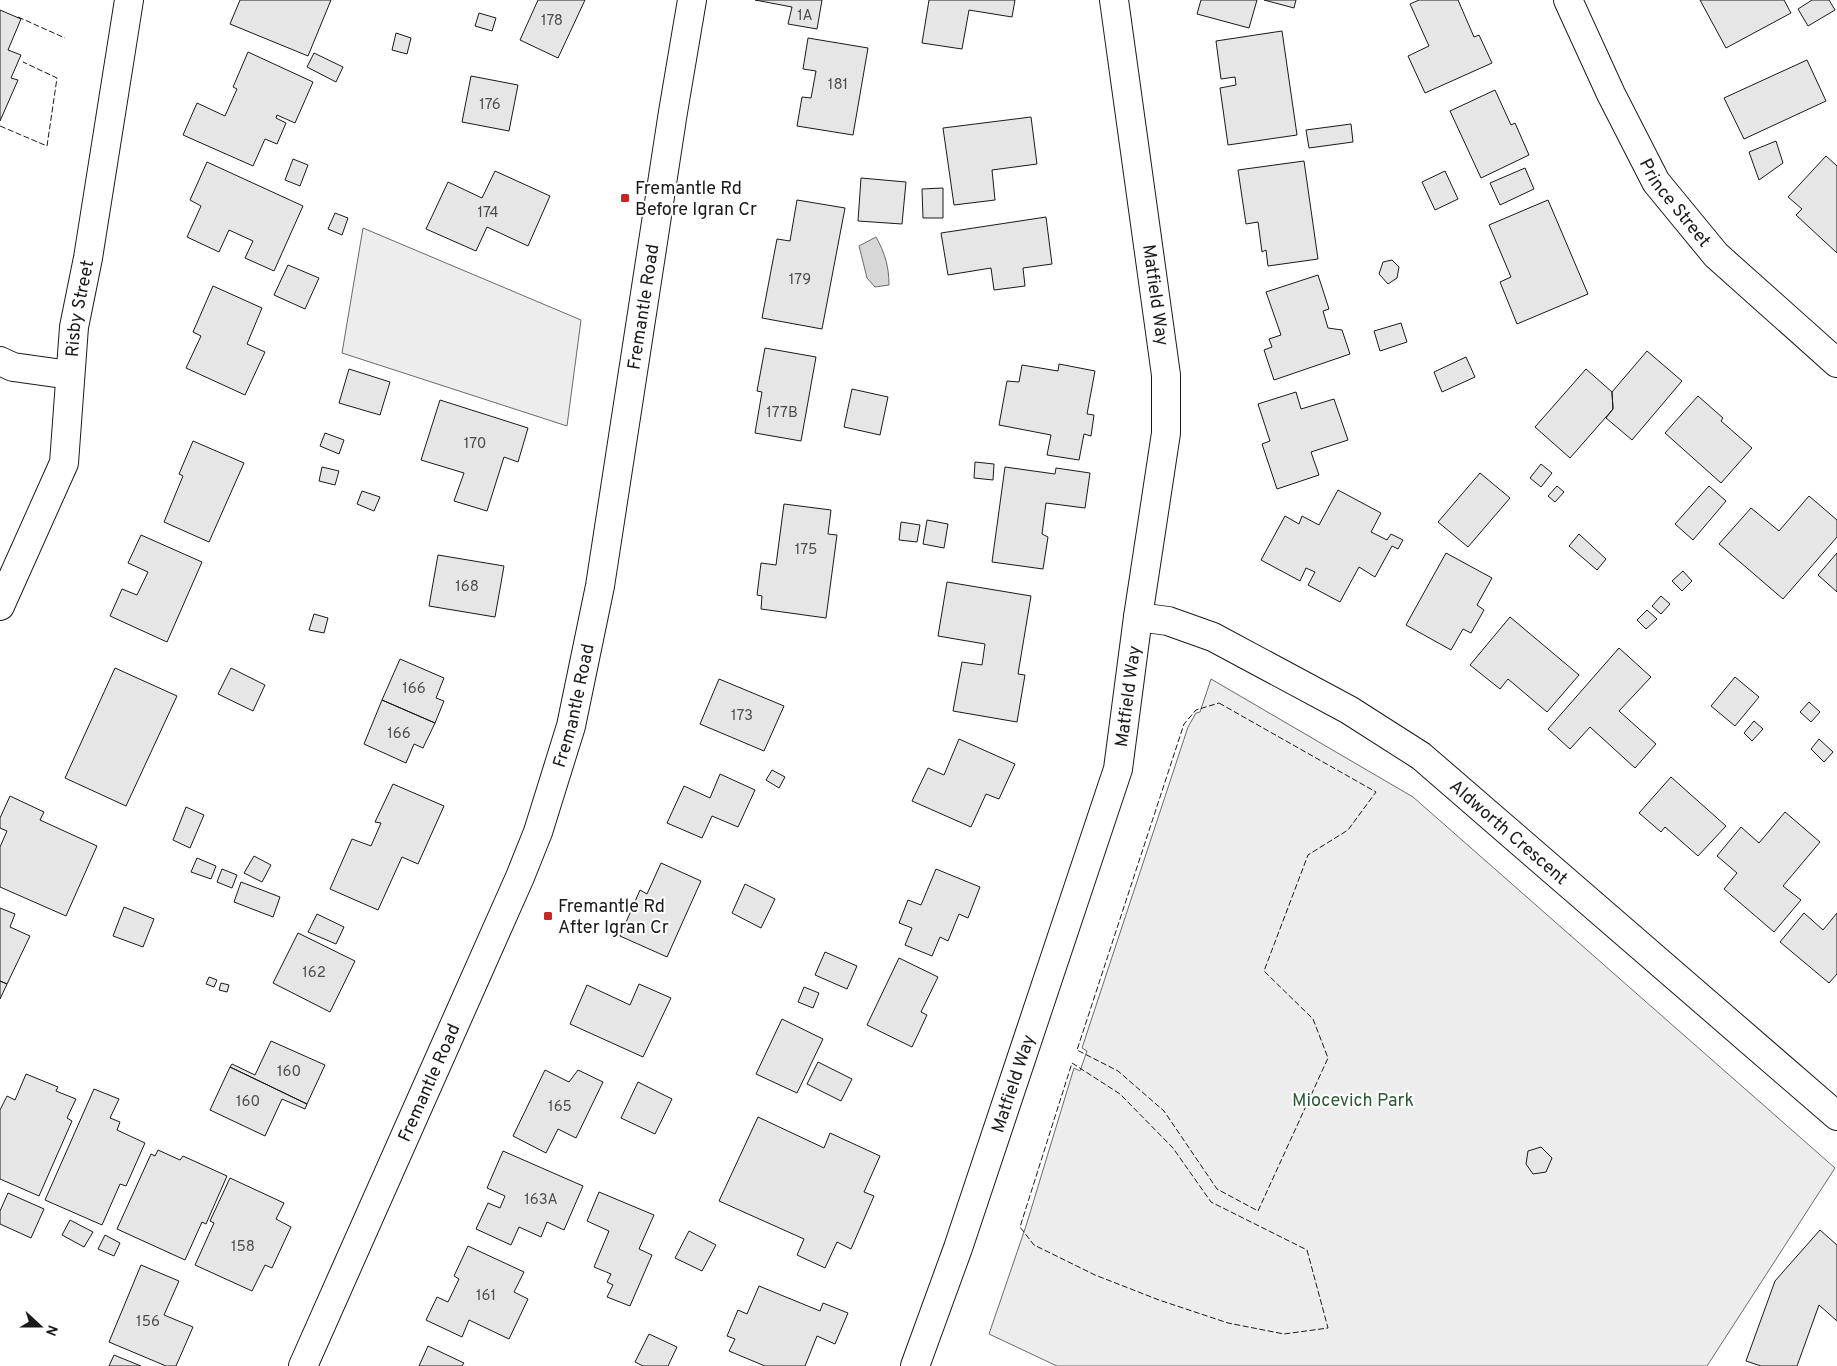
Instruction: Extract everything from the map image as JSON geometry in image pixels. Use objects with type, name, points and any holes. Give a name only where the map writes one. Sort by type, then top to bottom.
[{"type":"street","name":"Risby Street","points":[[0,606],[64,463],[74,327],[88,258],[129,0]]},
{"type":"street","name":"Fremantle Road","points":[[303,1366],[520,877],[538,832],[571,726],[600,586],[692,0]]},
{"type":"street","name":"Matfield Way","points":[[914,1366],[958,1248],[1118,769],[1138,617],[1166,433],[1166,375],[1114,0]]},
{"type":"street","name":"Prince Street","points":[[1568,0],[1611,94],[1656,182],[1716,255],[1837,363]]},
{"type":"street","points":[[0,361],[13,367],[70,375]]},
{"type":"street","name":"Aldworth Crescent","points":[[1138,617],[1168,621],[1213,637],[1349,710],[1421,756],[1837,1116]]},
{"type":"shaded area","points":[[363,228],[581,320],[567,426],[342,353]]},
{"type":"shaded area","points":[[876,237],[886,260],[889,285],[875,287],[867,278],[859,246]]},
{"type":"shaded area","name":"Miocevich Park","points":[[1211,679],[1413,797],[1835,1168],[1707,1366],[1057,1366],[989,1334],[1026,1226],[1074,1068],[1080,1071],[1087,1051],[1082,1048],[1188,727],[1196,713],[1200,712]]},
{"type":"building","points":[[240,0],[331,0],[308,56],[230,24]]},
{"type":"building","points":[[538,0],[585,0],[558,58],[520,40]]},
{"type":"building","points":[[755,0],[822,0],[817,29],[788,24],[792,7]]},
{"type":"building","points":[[929,0],[1015,0],[1012,17],[969,10],[962,49],[922,43]]},
{"type":"building","points":[[1201,0],[1257,0],[1249,28],[1197,14]]},
{"type":"building","points":[[1264,0],[1296,0],[1294,8]]},
{"type":"building","points":[[1419,0],[1458,0],[1474,37],[1479,35],[1492,63],[1425,93],[1408,56],[1429,46],[1410,4]]},
{"type":"building","points":[[1700,0],[1784,0],[1791,13],[1726,48]]},
{"type":"building","points":[[1812,0],[1829,0],[1835,10],[1808,26],[1798,9]]},
{"type":"building","points":[[0,10],[21,19],[8,50],[21,55],[11,78],[18,80],[0,121]]},
{"type":"building","points":[[479,13],[496,18],[492,31],[475,26]]},
{"type":"building","points":[[1282,31],[1297,135],[1228,145],[1220,88],[1236,85],[1235,77],[1221,79],[1216,41]]},
{"type":"building","points":[[396,33],[411,38],[407,54],[392,50]]},
{"type":"building","points":[[808,38],[868,48],[853,135],[797,126],[802,97],[811,98],[816,71],[803,69]]},
{"type":"building","points":[[248,52],[313,82],[295,123],[277,115],[276,118],[286,123],[277,144],[265,139],[253,166],[183,135],[197,103],[225,116],[237,89],[233,87]]},
{"type":"building","points":[[314,53],[343,67],[336,82],[307,67]]},
{"type":"building","points":[[1807,60],[1826,101],[1744,139],[1724,98]]},
{"type":"building","points":[[471,76],[518,85],[509,131],[462,122]]},
{"type":"building","points":[[1495,90],[1511,125],[1515,123],[1529,155],[1481,178],[1450,111]]},
{"type":"building","points":[[1031,117],[1037,164],[992,170],[995,200],[954,205],[943,128]]},
{"type":"building","points":[[1351,124],[1353,142],[1309,148],[1306,130]]},
{"type":"building","points":[[1776,141],[1783,163],[1759,180],[1749,152]]},
{"type":"building","points":[[1826,156],[1837,166],[1837,253],[1796,215],[1802,209],[1788,197]]},
{"type":"building","points":[[293,159],[308,165],[300,186],[285,180]]},
{"type":"building","points":[[1304,161],[1318,259],[1268,266],[1266,250],[1262,252],[1258,222],[1246,224],[1238,170]]},
{"type":"building","points":[[207,162],[303,206],[274,271],[245,258],[253,241],[229,230],[219,252],[187,237],[201,206],[190,200]]},
{"type":"building","points":[[1525,168],[1534,189],[1500,205],[1490,183]]},
{"type":"building","points":[[495,171],[550,196],[528,246],[487,227],[476,251],[426,229],[448,182],[482,198]]},
{"type":"building","points":[[1445,171],[1458,199],[1435,210],[1422,182]]},
{"type":"building","points":[[861,178],[906,182],[902,224],[858,221]]},
{"type":"building","points":[[943,188],[943,218],[923,218],[922,189]]},
{"type":"building","points":[[797,200],[845,208],[822,329],[762,318],[777,239],[790,241]]},
{"type":"building","points":[[1548,200],[1588,294],[1517,324],[1500,282],[1511,277],[1489,225]]},
{"type":"building","points":[[335,213],[348,218],[342,235],[328,229]]},
{"type":"building","points":[[1046,217],[1052,264],[1023,268],[1025,286],[994,290],[991,268],[948,275],[941,233]]},
{"type":"building","points":[[1392,260],[1399,267],[1397,278],[1388,284],[1379,274],[1383,262]]},
{"type":"building","points":[[288,265],[319,278],[305,309],[274,295]]},
{"type":"building","points":[[1318,275],[1329,309],[1323,311],[1328,328],[1342,330],[1350,354],[1274,380],[1264,350],[1272,347],[1269,339],[1281,335],[1266,292]]},
{"type":"building","points":[[213,286],[262,308],[247,344],[265,352],[245,395],[186,368],[201,336],[193,332]]},
{"type":"building","points":[[1401,323],[1407,342],[1380,351],[1374,331]]},
{"type":"building","points":[[765,348],[816,357],[801,441],[755,433],[762,392],[757,391]]},
{"type":"building","points":[[1647,351],[1682,381],[1632,440],[1606,418],[1613,409],[1612,392]]},
{"type":"building","points":[[1466,357],[1475,377],[1442,392],[1434,372]]},
{"type":"building","points":[[1059,364],[1095,371],[1087,414],[1094,415],[1091,436],[1084,434],[1079,460],[1047,455],[1051,435],[999,425],[1007,381],[1019,382],[1022,365],[1058,371]]},
{"type":"building","points":[[349,369],[390,382],[380,415],[339,403]]},
{"type":"building","points":[[1586,369],[1612,392],[1613,409],[1570,458],[1535,427]]},
{"type":"building","points":[[852,389],[888,397],[880,435],[844,427]]},
{"type":"building","points":[[1296,392],[1301,409],[1334,399],[1348,440],[1311,452],[1319,475],[1277,489],[1262,444],[1270,441],[1258,404]]},
{"type":"building","points":[[1698,396],[1723,418],[1721,421],[1752,448],[1721,483],[1665,433]]},
{"type":"building","points":[[440,400],[528,428],[518,462],[504,457],[487,511],[454,501],[464,473],[421,460]]},
{"type":"building","points":[[325,433],[344,440],[339,454],[320,446]]},
{"type":"building","points":[[193,441],[244,463],[209,542],[164,522],[183,476],[179,474]]},
{"type":"building","points":[[975,462],[994,464],[993,480],[974,478]]},
{"type":"building","points":[[1541,464],[1552,473],[1541,487],[1530,478]]},
{"type":"building","points":[[322,467],[339,471],[335,485],[319,481]]},
{"type":"building","points":[[1005,467],[1055,474],[1056,468],[1090,473],[1085,508],[1046,503],[1042,534],[1048,537],[1043,569],[992,562]]},
{"type":"building","points":[[1480,473],[1510,498],[1468,547],[1438,522]]},
{"type":"building","points":[[1557,486],[1564,492],[1555,502],[1548,496]]},
{"type":"building","points":[[1709,486],[1726,501],[1693,540],[1675,524]]},
{"type":"building","points":[[1338,490],[1381,513],[1371,532],[1387,540],[1391,534],[1403,540],[1398,549],[1392,546],[1375,577],[1359,567],[1340,602],[1308,585],[1315,572],[1306,568],[1300,581],[1261,560],[1285,516],[1299,524],[1302,516],[1319,525]]},
{"type":"building","points":[[362,491],[380,497],[374,511],[357,504]]},
{"type":"building","points":[[1809,496],[1837,520],[1837,537],[1783,599],[1719,544],[1751,508],[1779,531]]},
{"type":"building","points":[[784,504],[831,510],[828,534],[837,535],[826,618],[761,609],[762,596],[757,595],[761,563],[776,565]]},
{"type":"building","points":[[927,520],[948,524],[944,548],[923,544]]},
{"type":"building","points":[[901,522],[920,525],[917,542],[899,540]]},
{"type":"building","points":[[1579,534],[1606,559],[1597,570],[1569,546]]},
{"type":"building","points":[[141,535],[202,562],[167,642],[110,616],[122,589],[137,595],[148,572],[128,563]]},
{"type":"building","points":[[1446,553],[1492,578],[1477,605],[1484,610],[1471,633],[1463,629],[1451,650],[1406,625]]},
{"type":"building","points":[[1837,553],[1837,592],[1818,575]]},
{"type":"building","points":[[438,555],[504,566],[495,617],[429,606]]},
{"type":"building","points":[[1683,571],[1692,581],[1682,591],[1672,581]]},
{"type":"building","points":[[947,582],[1031,596],[1018,674],[1025,675],[1017,722],[953,711],[962,662],[982,665],[985,644],[938,636]]},
{"type":"building","points":[[1661,596],[1670,604],[1661,614],[1652,606]]},
{"type":"building","points":[[1647,610],[1657,619],[1646,629],[1637,620]]},
{"type":"building","points":[[314,614],[328,618],[324,633],[309,630]]},
{"type":"building","points":[[1510,617],[1579,675],[1547,712],[1508,679],[1500,689],[1470,665]]},
{"type":"building","points":[[1619,648],[1651,677],[1619,711],[1656,744],[1635,768],[1590,727],[1570,749],[1548,729]]},
{"type":"building","points":[[400,659],[444,678],[436,698],[444,701],[435,723],[382,700]]},
{"type":"building","points":[[115,668],[177,696],[126,806],[65,778]]},
{"type":"building","points":[[231,668],[265,685],[253,711],[218,694]]},
{"type":"building","points":[[1735,677],[1759,697],[1735,726],[1711,706]]},
{"type":"building","points":[[719,679],[784,706],[764,751],[700,724]]},
{"type":"building","points":[[382,700],[435,723],[423,748],[414,744],[406,763],[364,744]]},
{"type":"building","points":[[1809,702],[1820,712],[1811,722],[1800,712]]},
{"type":"building","points":[[1754,721],[1763,729],[1752,741],[1744,733]]},
{"type":"building","points":[[959,739],[1015,764],[999,799],[986,794],[971,827],[912,801],[928,768],[944,775]]},
{"type":"building","points":[[1819,739],[1833,752],[1824,762],[1811,749]]},
{"type":"building","points":[[772,770],[785,777],[779,788],[766,780]]},
{"type":"building","points":[[720,774],[755,790],[738,827],[712,816],[702,838],[667,823],[684,786],[710,798]]},
{"type":"building","points":[[1671,777],[1726,826],[1698,856],[1665,827],[1661,832],[1639,813]]},
{"type":"building","points":[[393,784],[444,806],[418,864],[402,857],[378,910],[330,889],[352,839],[371,846],[381,823],[375,822]]},
{"type":"building","points":[[10,796],[44,812],[40,820],[97,846],[66,916],[0,887],[0,847],[7,831],[0,828],[0,818]]},
{"type":"building","points":[[186,807],[204,815],[190,848],[173,840]]},
{"type":"building","points":[[1785,812],[1820,842],[1783,886],[1801,900],[1774,932],[1724,889],[1737,873],[1717,856],[1741,827],[1759,843]]},
{"type":"building","points":[[254,856],[271,865],[262,882],[244,873]]},
{"type":"building","points":[[197,858],[216,866],[211,879],[191,872]]},
{"type":"building","points":[[661,863],[701,881],[667,957],[620,936],[640,890],[647,894]]},
{"type":"building","points":[[222,869],[237,875],[232,888],[217,882]]},
{"type":"building","points":[[936,869],[980,887],[968,918],[959,914],[948,941],[940,937],[932,956],[905,945],[912,928],[899,923],[908,900],[921,905]]},
{"type":"building","points":[[241,882],[280,897],[273,917],[234,902]]},
{"type":"building","points":[[745,884],[775,899],[761,928],[732,913]]},
{"type":"building","points":[[124,907],[154,919],[143,947],[113,936]]},
{"type":"building","points":[[0,908],[15,914],[10,927],[30,936],[7,984],[0,981]]},
{"type":"building","points":[[1804,913],[1823,930],[1837,913],[1837,974],[1829,983],[1780,942]]},
{"type":"building","points":[[317,914],[344,927],[336,944],[308,932]]},
{"type":"building","points":[[298,933],[355,961],[330,1012],[273,983]]},
{"type":"building","points":[[825,952],[857,966],[847,989],[815,975]]},
{"type":"building","points":[[899,958],[938,977],[921,1012],[927,1015],[912,1047],[867,1025]]},
{"type":"building","points":[[209,977],[217,980],[214,987],[206,984]]},
{"type":"building","points":[[0,981],[7,984],[0,999]]},
{"type":"building","points":[[221,983],[229,985],[227,992],[219,990]]},
{"type":"building","points":[[639,984],[671,998],[643,1057],[570,1024],[587,985],[630,1005]]},
{"type":"building","points":[[804,987],[819,993],[813,1008],[798,1002]]},
{"type":"building","points":[[782,1019],[823,1039],[797,1093],[756,1074]]},
{"type":"building","points":[[271,1041],[325,1065],[307,1104],[230,1067],[232,1064],[255,1075]]},
{"type":"building","points":[[818,1062],[852,1079],[841,1101],[807,1084]]},
{"type":"building","points":[[230,1067],[307,1104],[305,1109],[282,1099],[265,1136],[210,1110]]},
{"type":"building","points":[[545,1070],[569,1082],[578,1070],[603,1082],[576,1138],[558,1129],[546,1153],[513,1136]]},
{"type":"building","points":[[26,1074],[58,1087],[56,1091],[76,1099],[67,1118],[72,1121],[39,1196],[0,1179],[0,1110],[7,1096],[15,1100]]},
{"type":"building","points":[[638,1082],[672,1099],[655,1134],[621,1118]]},
{"type":"building","points":[[94,1089],[119,1099],[110,1118],[120,1122],[117,1130],[145,1143],[126,1186],[120,1184],[102,1225],[45,1200]]},
{"type":"building","points":[[758,1117],[824,1148],[830,1133],[880,1156],[864,1192],[874,1196],[851,1249],[837,1242],[825,1268],[797,1255],[804,1239],[719,1201]]},
{"type":"building","points":[[1541,1147],[1552,1158],[1546,1172],[1533,1174],[1526,1164],[1528,1151]]},
{"type":"building","points":[[158,1150],[180,1160],[183,1156],[227,1176],[206,1224],[202,1222],[185,1260],[117,1229],[151,1154],[155,1156]]},
{"type":"building","points":[[503,1151],[583,1186],[564,1230],[547,1222],[541,1237],[519,1227],[511,1245],[476,1229],[488,1203],[500,1208],[505,1196],[487,1188]]},
{"type":"building","points":[[230,1178],[284,1203],[276,1219],[291,1227],[272,1268],[265,1265],[252,1291],[195,1265],[214,1223],[210,1221]]},
{"type":"building","points":[[599,1192],[654,1215],[639,1249],[652,1255],[630,1306],[607,1297],[613,1285],[607,1282],[611,1274],[594,1267],[609,1231],[587,1221]]},
{"type":"building","points":[[8,1193],[44,1209],[31,1238],[0,1224],[0,1211]]},
{"type":"building","points":[[70,1220],[93,1232],[84,1247],[62,1235]]},
{"type":"building","points":[[1820,1230],[1837,1245],[1837,1321],[1819,1305],[1797,1366],[1761,1366],[1746,1361],[1775,1281]]},
{"type":"building","points":[[689,1231],[716,1245],[702,1271],[675,1258]]},
{"type":"building","points":[[105,1235],[120,1243],[114,1256],[98,1249]]},
{"type":"building","points":[[468,1246],[524,1272],[514,1292],[528,1299],[509,1339],[469,1320],[462,1337],[426,1320],[437,1297],[448,1302],[459,1279],[454,1276]]},
{"type":"building","points":[[141,1265],[179,1281],[164,1315],[193,1327],[176,1366],[166,1366],[109,1342]]},
{"type":"building","points":[[759,1286],[820,1311],[823,1303],[848,1313],[835,1344],[817,1336],[805,1366],[765,1366],[729,1351],[735,1339],[727,1336],[738,1310],[747,1314]]},
{"type":"building","points":[[649,1334],[677,1347],[668,1366],[643,1366],[635,1362]]},
{"type":"building","points":[[428,1346],[464,1363],[462,1366],[419,1366]]},
{"type":"building","points":[[114,1355],[141,1366],[109,1366]]},
{"type":"fence","points":[[18,17],[65,38]]},
{"type":"fence","points":[[0,126],[47,146],[57,78],[23,62]]},
{"type":"fence","points":[[1219,703],[1376,792],[1348,830],[1308,855],[1264,971],[1313,1019],[1328,1058],[1258,1211],[1217,1189],[1164,1111],[1118,1071],[1077,1050],[1184,724],[1196,710],[1219,703]]},
{"type":"fence","points":[[1072,1063],[1120,1094],[1173,1148],[1211,1202],[1307,1250],[1328,1328],[1284,1334],[1228,1323],[1159,1300],[1095,1275],[1034,1245],[1020,1227],[1072,1063]]},
{"type":"place","name":"Fremantle Rd Before Igran Cr","points":[[625,198]]},
{"type":"place","name":"Fremantle Rd After Igran Cr","points":[[548,916]]}]
